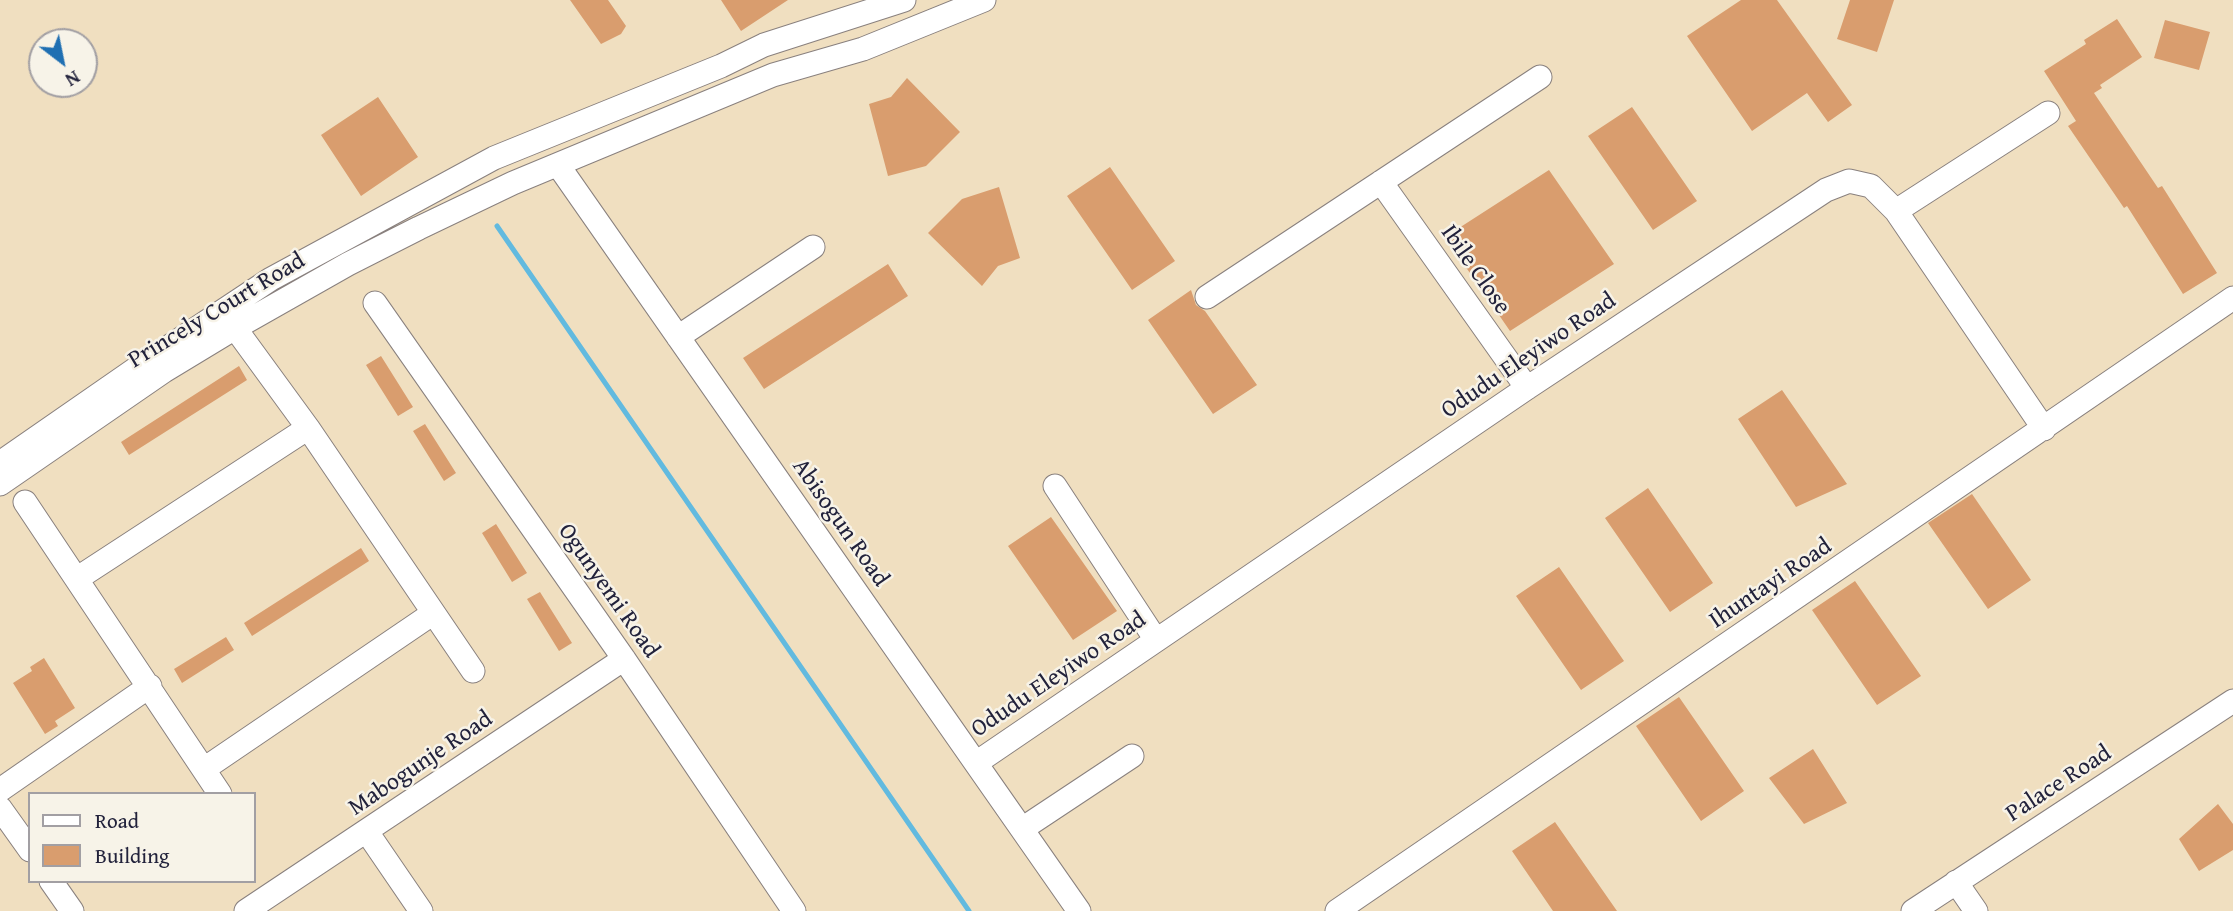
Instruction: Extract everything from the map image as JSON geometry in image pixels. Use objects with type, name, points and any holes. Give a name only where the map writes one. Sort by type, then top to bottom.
[{"type":"street","points":[[0,463],[271,279],[494,158],[764,46],[904,0]]},
{"type":"street","name":"Princely Court Road","points":[[0,484],[164,370],[348,264],[472,203],[513,183],[773,75],[863,49],[984,0]]},
{"type":"street","points":[[764,46],[773,75]]},
{"type":"street","points":[[1208,297],[1539,77]]},
{"type":"street","points":[[1896,211],[2048,113]]},
{"type":"street","name":"Abisogun Road","points":[[558,165],[1079,911]]},
{"type":"street","name":"Odudu Eleyiwo Road","points":[[976,763],[1527,388],[1826,190],[1849,181],[1871,186],[1896,211],[2044,429]]},
{"type":"street","name":"Ibile Close","points":[[1381,182],[1527,388]]},
{"type":"street","points":[[678,337],[813,247]]},
{"type":"street","name":"Ihuntayi Road","points":[[1337,911],[2233,298]]},
{"type":"street","name":"Ogunyemi Road","points":[[374,303],[624,659],[794,911]]},
{"type":"street","points":[[235,328],[308,428],[473,671]]},
{"type":"street","points":[[78,578],[308,428]]},
{"type":"street","points":[[1055,486],[1156,640]]},
{"type":"street","points":[[25,502],[219,792]]},
{"type":"street","points":[[204,769],[432,614]]},
{"type":"street","name":"Mabogunje Road","points":[[246,911],[624,659]]},
{"type":"street","points":[[0,790],[150,686]]},
{"type":"street","name":"Palace Road","points":[[1913,911],[2233,701]]},
{"type":"street","points":[[1022,829],[1132,756]]},
{"type":"street","points":[[0,808],[28,847]]},
{"type":"street","points":[[367,832],[421,911]]},
{"type":"street","points":[[1956,882],[1976,911]]},
{"type":"street","points":[[52,883],[72,911]]},
{"type":"building","points":[[570,0],[608,0],[626,26],[621,34],[601,44]]},
{"type":"building","points":[[721,0],[788,0],[741,31]]},
{"type":"building","points":[[1741,0],[1777,0],[1852,105],[1828,122],[1807,93],[1752,131],[1687,36]]},
{"type":"building","points":[[1850,0],[1894,0],[1877,52],[1837,39]]},
{"type":"building","points":[[2117,19],[2142,57],[2100,85],[2102,88],[2094,93],[2158,188],[2162,186],[2217,273],[2183,294],[2127,206],[2124,208],[2068,126],[2076,121],[2044,71],[2086,44],[2084,40]]},
{"type":"building","points":[[2165,20],[2210,32],[2199,70],[2154,58]]},
{"type":"building","points":[[907,78],[960,132],[926,166],[888,176],[869,104],[891,97]]},
{"type":"building","points":[[378,97],[418,157],[361,196],[321,135]]},
{"type":"building","points":[[1632,107],[1697,201],[1653,230],[1588,136]]},
{"type":"building","points":[[1110,167],[1175,261],[1132,290],[1067,196]]},
{"type":"building","points":[[1549,170],[1614,264],[1510,331],[1445,237]]},
{"type":"building","points":[[999,187],[1020,258],[998,266],[982,286],[928,233],[962,199]]},
{"type":"building","points":[[888,264],[908,296],[764,389],[743,358]]},
{"type":"building","points":[[1191,290],[1196,305],[1205,311],[1257,385],[1213,414],[1148,320]]},
{"type":"building","points":[[381,356],[413,407],[398,416],[366,365]]},
{"type":"building","points":[[239,366],[247,380],[129,455],[121,442]]},
{"type":"building","points":[[1782,390],[1847,484],[1796,507],[1738,419]]},
{"type":"building","points":[[425,424],[456,473],[444,481],[413,431]]},
{"type":"building","points":[[1648,488],[1713,583],[1670,612],[1605,518]]},
{"type":"building","points":[[1972,494],[2031,580],[1988,609],[1928,523]]},
{"type":"building","points":[[1051,517],[1117,611],[1073,640],[1008,546]]},
{"type":"building","points":[[496,524],[527,573],[512,582],[482,533]]},
{"type":"building","points":[[361,548],[369,561],[252,636],[244,623]]},
{"type":"building","points":[[1559,567],[1624,661],[1581,690],[1516,596]]},
{"type":"building","points":[[1855,581],[1921,676],[1877,705],[1812,610]]},
{"type":"building","points":[[540,592],[572,643],[559,651],[527,599]]},
{"type":"building","points":[[226,637],[234,650],[182,683],[174,669]]},
{"type":"building","points":[[44,658],[75,708],[55,721],[58,726],[45,734],[13,683],[32,671],[30,667]]},
{"type":"building","points":[[1679,697],[1744,791],[1701,821],[1636,726]]},
{"type":"building","points":[[1813,749],[1847,803],[1804,824],[1769,778]]},
{"type":"building","points":[[2218,804],[2233,824],[2233,850],[2199,871],[2179,839]]},
{"type":"building","points":[[1555,822],[1617,911],[1553,911],[1512,851]]},
{"type":"waterway","points":[[497,226],[969,911]]}]
